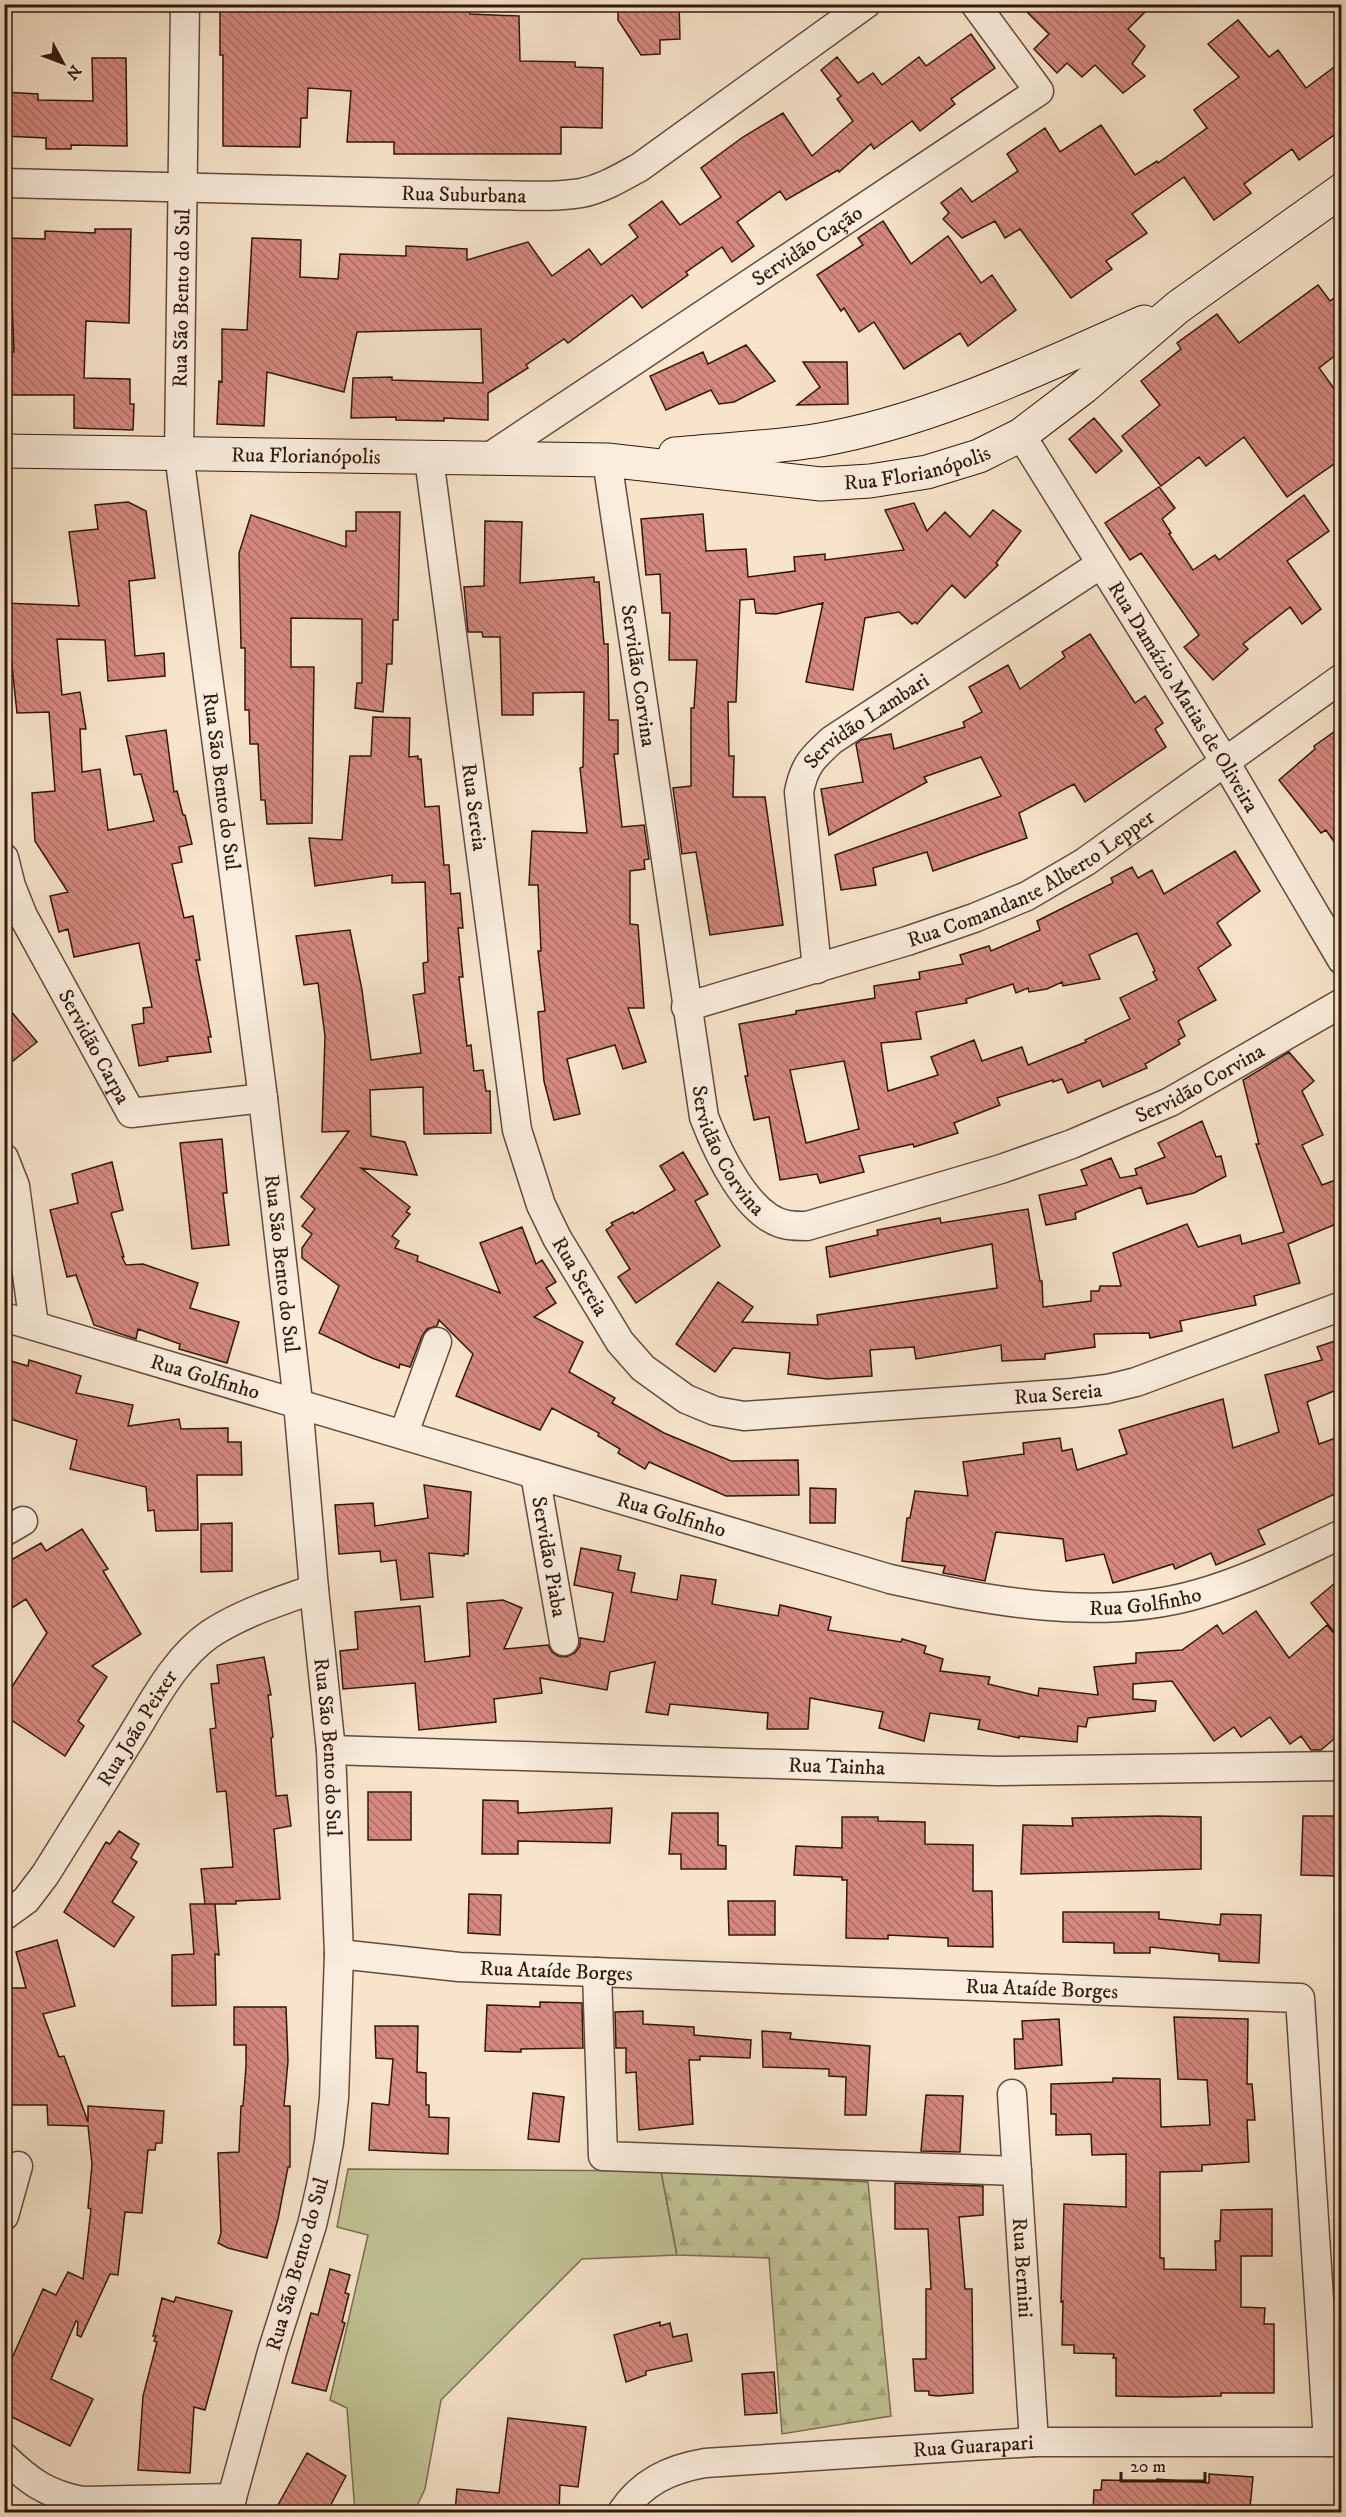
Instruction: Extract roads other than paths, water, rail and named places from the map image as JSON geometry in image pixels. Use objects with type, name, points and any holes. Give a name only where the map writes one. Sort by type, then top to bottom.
[{"type":"street","name":"Rua São Bento do Sul","points":[[185,4],[178,454],[263,1098],[298,1402],[314,1590],[331,1750],[339,1954],[334,2098],[321,2186],[230,2505]]},
{"type":"street","name":"Rua Suburbana","points":[[4,183],[488,195],[583,193],[616,181],[640,167],[866,4]]},
{"type":"street","name":"Servidão Cação","points":[[485,460],[1039,91],[975,4]]},
{"type":"street","name":"Rua Florianópolis","points":[[607,460],[821,484],[927,472],[979,456],[1021,435],[1084,387],[1178,307],[1341,190]]},
{"type":"street","name":"Rua Florianópolis","points":[[4,451],[485,460],[607,460],[819,440],[916,415],[1033,371],[1178,307]]},
{"type":"street","name":"Rua Damázio Matias de Oliveira","points":[[1021,435],[1225,762],[1341,960]]},
{"type":"street","name":"Rua Sereia","points":[[429,458],[517,1130],[541,1205],[557,1238],[614,1333],[643,1368],[686,1399],[715,1411],[744,1416],[789,1415],[1072,1393],[1107,1389],[1136,1382],[1341,1306]]},
{"type":"street","name":"Servidão Corvina","points":[[607,460],[704,1117],[720,1156],[738,1187],[766,1215],[786,1226],[807,1226],[1002,1169],[1072,1144],[1170,1102],[1341,1003]]},
{"type":"street","name":"Servidão Lambari","points":[[817,969],[799,792],[803,771],[815,755],[832,740],[1101,564]]},
{"type":"street","name":"Rua Comandante Alberto Lepper","points":[[686,1007],[817,969],[975,918],[1027,896],[1085,862],[1341,678]]},
{"type":"street","name":"Servidão Carpa","points":[[4,858],[11,886],[23,916],[131,1113],[263,1098]]},
{"type":"street","points":[[4,1158],[15,1186],[34,1325]]},
{"type":"street","name":"Rua Golfinho","points":[[4,1317],[404,1433],[890,1579],[947,1591],[1034,1604],[1112,1607],[1146,1604],[1197,1594],[1259,1572],[1341,1534]]},
{"type":"street","points":[[404,1433],[437,1342]]},
{"type":"street","name":"Servidão Piaba","points":[[535,1474],[564,1641]]},
{"type":"street","name":"Rua João Peixer","points":[[4,1916],[26,1900],[45,1875],[162,1688],[187,1655],[208,1636],[235,1619],[265,1606],[314,1590]]},
{"type":"street","name":"Rua Tainha","points":[[331,1750],[966,1770],[1341,1766]]},
{"type":"street","name":"Rua Ataíde Borges","points":[[339,1954],[459,1967],[1300,1998],[1335,2442]]},
{"type":"street","points":[[597,1972],[603,2156],[1017,2171]]},
{"type":"street","name":"Rua Bernini","points":[[1012,2094],[1035,2442]]},
{"type":"street","points":[[4,2216],[18,2166]]},
{"type":"street","name":"Rua Guarapari","points":[[622,2512],[631,2498],[654,2479],[680,2467],[705,2463],[1035,2442],[1335,2442]]},
{"type":"street","points":[[4,2457],[41,2488],[63,2498],[82,2501],[230,2505]]}]
